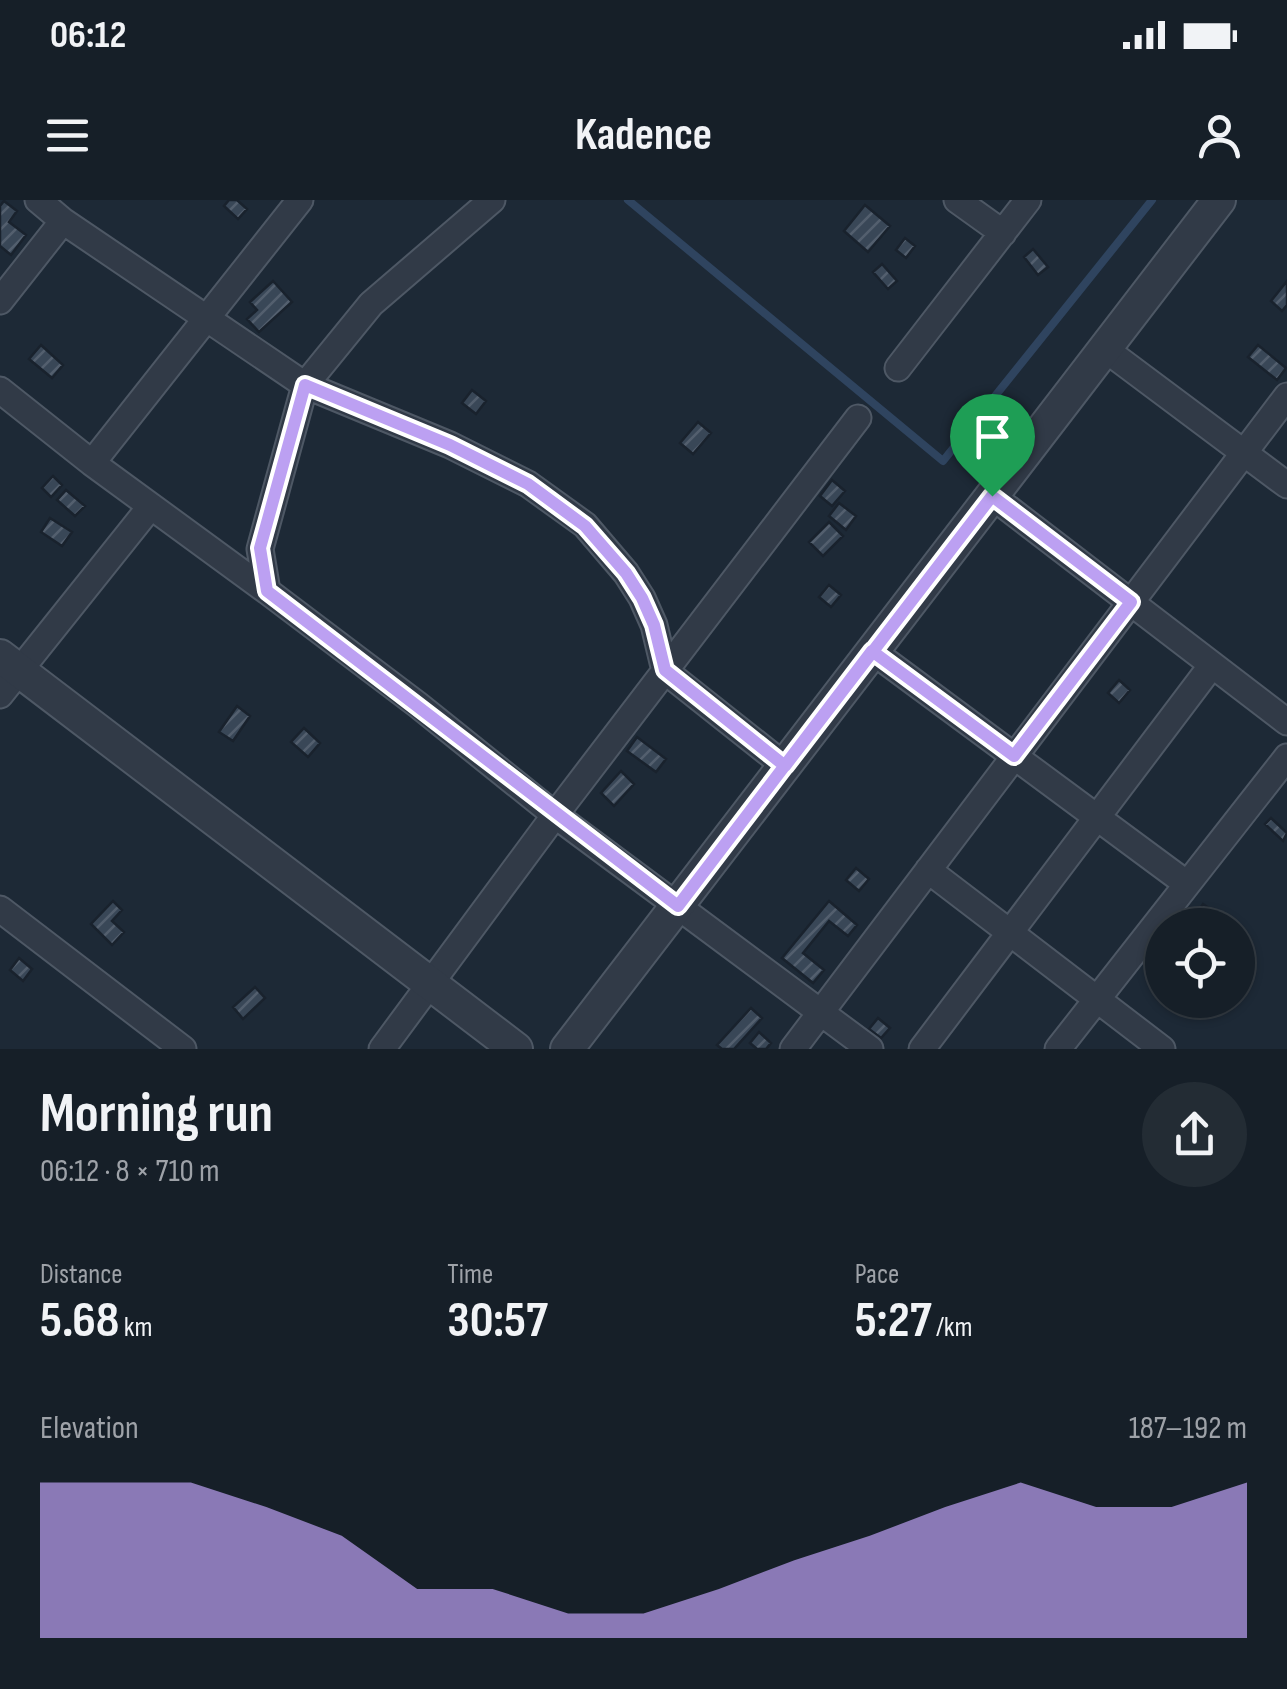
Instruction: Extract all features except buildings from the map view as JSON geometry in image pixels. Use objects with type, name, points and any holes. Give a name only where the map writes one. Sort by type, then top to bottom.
[{"type":"street","points":[[38,200],[305,385],[450,445],[528,484],[585,526],[642,598],[654,625],[665,670],[785,766]]},
{"type":"street","points":[[92,464],[300,200]]},
{"type":"street","points":[[267,591],[260,548],[305,385],[372,304],[492,200]]},
{"type":"street","points":[[957,200],[1002,233]]},
{"type":"street","points":[[898,368],[1028,200]]},
{"type":"street","points":[[567,1049],[1219,200]]},
{"type":"street","points":[[0,300],[64,221]]},
{"type":"street","points":[[1105,349],[1287,485]]},
{"type":"street","points":[[0,390],[555,815],[870,1049]]},
{"type":"street","points":[[793,1049],[1287,396]]},
{"type":"street","points":[[382,1049],[858,418]]},
{"type":"street","points":[[992,496],[1287,722]]},
{"type":"street","points":[[150,506],[6,674],[516,1049]]},
{"type":"street","points":[[872,651],[1187,884]]},
{"type":"street","points":[[922,1049],[1212,666]]},
{"type":"street","points":[[1058,1049],[1287,758]]},
{"type":"street","points":[[928,870],[1162,1049]]},
{"type":"street","points":[[0,909],[183,1049]]},
{"type":"waterway","points":[[628,200],[943,461],[1152,200]]},
{"type":"route","points":[[992,496],[872,651],[785,766],[665,670],[654,625],[642,598],[585,526],[528,484],[450,445],[305,385],[260,548],[267,591],[678,906],[785,766],[872,651],[1014,756],[1131,602],[992,496]]}]
